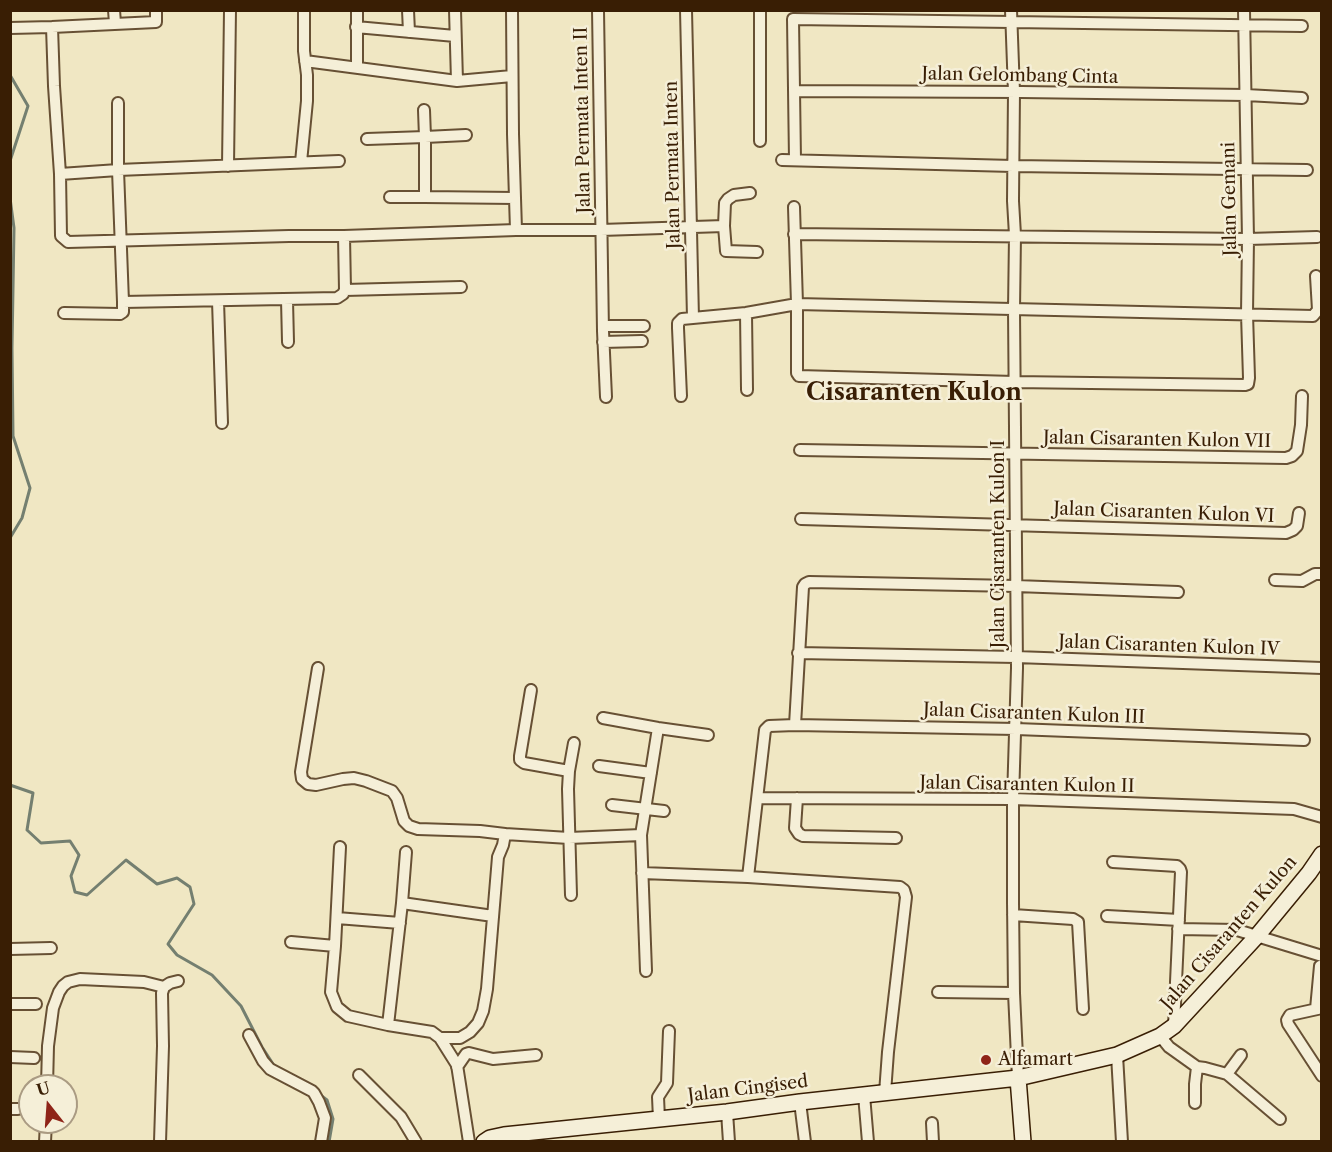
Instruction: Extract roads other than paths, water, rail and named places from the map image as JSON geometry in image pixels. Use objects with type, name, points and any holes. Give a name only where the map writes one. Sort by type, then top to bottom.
[{"type":"main road","name":"Jalan Cisaranten Kulon","points":[[1018,1078],[1117,1055],[1160,1036],[1174,1026],[1257,936],[1321,857]]},
{"type":"main road","name":"Jalan Cingised","points":[[484,1142],[504,1135],[561,1134],[659,1119],[1018,1078]]},
{"type":"main road","points":[[1018,1078],[1023,1142]]},
{"type":"street","points":[[114,10],[115,23]]},
{"type":"street","points":[[228,166],[230,10]]},
{"type":"street","points":[[301,162],[307,101],[304,10]]},
{"type":"street","points":[[357,10],[357,68]]},
{"type":"street","points":[[408,10],[409,32]]},
{"type":"street","points":[[454,10],[457,81]]},
{"type":"street","points":[[512,10],[516,230]]},
{"type":"street","name":"Jalan Permata Inten II","points":[[598,10],[603,342],[606,397]]},
{"type":"street","name":"Jalan Permata Inten","points":[[686,10],[693,318]]},
{"type":"street","points":[[760,10],[760,141]]},
{"type":"street","name":"Jalan Gemani","points":[[1014,382],[1248,384],[1244,10]]},
{"type":"street","points":[[795,160],[793,15],[1011,16],[1302,26]]},
{"type":"street","points":[[10,28],[115,23],[156,16]]},
{"type":"street","name":"Jalan Cisaranten Kulon I","points":[[1011,16],[1015,236],[1014,993],[1018,1078]]},
{"type":"street","points":[[52,27],[61,236],[68,242],[724,226]]},
{"type":"street","points":[[356,27],[455,36]]},
{"type":"street","points":[[305,61],[457,81],[512,76]]},
{"type":"street","name":"Jalan Gelombang Cinta","points":[[794,91],[1246,95],[1302,98]]},
{"type":"street","points":[[64,313],[120,314],[123,312],[118,103]]},
{"type":"street","points":[[424,110],[425,197]]},
{"type":"street","points":[[367,139],[466,135]]},
{"type":"street","points":[[782,160],[1306,170]]},
{"type":"street","points":[[60,174],[339,161]]},
{"type":"street","points":[[750,194],[734,195],[725,203],[724,249],[726,251],[757,252]]},
{"type":"street","points":[[390,197],[515,198]]},
{"type":"street","points":[[794,207],[797,373],[799,376],[1014,382]]},
{"type":"street","points":[[794,234],[1248,239],[1317,237]]},
{"type":"street","points":[[123,302],[337,298],[344,294],[345,290],[344,236]]},
{"type":"street","points":[[681,396],[678,323],[682,319],[746,313],[797,304],[1313,316],[1318,310],[1316,276]]},
{"type":"street","points":[[345,290],[461,287]]},
{"type":"street","points":[[287,300],[288,342]]},
{"type":"street","points":[[218,301],[222,423]]},
{"type":"street","points":[[746,313],[747,390]]},
{"type":"street","points":[[603,326],[644,326]]},
{"type":"street","points":[[603,342],[642,341]]},
{"type":"street","name":"Jalan Cisaranten Kulon VII","points":[[1015,453],[1286,458],[1297,452],[1302,396]]},
{"type":"street","points":[[800,450],[1015,453]]},
{"type":"street","name":"Jalan Cisaranten Kulon VI","points":[[801,519],[1286,533],[1296,526],[1299,513]]},
{"type":"street","points":[[1275,580],[1302,581],[1314,574],[1322,574]]},
{"type":"street","points":[[795,725],[803,587],[809,582],[1178,592]]},
{"type":"street","name":"Jalan Cisaranten Kulon IV","points":[[798,653],[1016,657],[1322,668]]},
{"type":"street","points":[[318,669],[300,772],[302,779],[308,784],[316,785],[343,778],[354,778],[392,791],[397,798],[404,821],[409,826],[418,829],[569,838],[641,835]]},
{"type":"street","points":[[531,690],[520,760],[524,763],[569,771]]},
{"type":"street","points":[[603,718],[708,735]]},
{"type":"street","name":"Jalan Cisaranten Kulon III","points":[[758,798],[765,730],[770,726],[1016,729],[1304,740]]},
{"type":"street","points":[[646,971],[641,835],[658,728]]},
{"type":"street","points":[[571,895],[569,771],[574,743]]},
{"type":"street","points":[[599,766],[651,774]]},
{"type":"street","points":[[748,877],[758,798]]},
{"type":"street","name":"Jalan Cisaranten Kulon II","points":[[758,798],[1013,799],[1294,809],[1322,817]]},
{"type":"street","points":[[797,798],[795,828],[803,836],[896,838]]},
{"type":"street","points":[[612,805],[664,811]]},
{"type":"street","points":[[440,1038],[460,1038],[470,1032],[478,1023],[483,1011],[487,989],[498,857],[505,834]]},
{"type":"street","points":[[340,846],[331,992],[337,1007],[348,1016],[432,1032],[440,1038],[457,1066]]},
{"type":"street","points":[[388,1025],[406,852]]},
{"type":"street","points":[[1113,862],[1177,866],[1180,869],[1174,1026]]},
{"type":"street","points":[[642,873],[748,877],[900,887],[904,890],[906,897],[885,1093]]},
{"type":"street","points":[[402,903],[493,916]]},
{"type":"street","points":[[1014,915],[1073,919],[1078,922],[1083,1009]]},
{"type":"street","points":[[1107,916],[1236,930],[1321,961],[1319,1008],[1290,1015],[1287,1020],[1322,1076]]},
{"type":"street","points":[[337,918],[400,923]]},
{"type":"street","points":[[291,942],[335,946]]},
{"type":"street","points":[[10,949],[51,948]]},
{"type":"street","points":[[47,1074],[53,1008],[59,992],[68,982],[80,980],[144,982],[164,987]]},
{"type":"street","points":[[160,1142],[163,1055],[162,993],[164,987],[178,981]]},
{"type":"street","points":[[938,992],[1014,993]]},
{"type":"street","points":[[10,1004],[36,1004]]},
{"type":"street","points":[[659,1119],[658,1096],[667,1083],[669,1031]]},
{"type":"street","points":[[249,1035],[270,1069],[314,1093],[325,1118],[321,1142]]},
{"type":"street","points":[[1160,1036],[1169,1047],[1197,1067],[1227,1074],[1280,1119]]},
{"type":"street","points":[[460,1038],[457,1066],[469,1142]]},
{"type":"street","points":[[457,1066],[469,1053],[493,1059],[536,1055]]},
{"type":"street","points":[[1117,1055],[1122,1142]]},
{"type":"street","points":[[1227,1074],[1241,1055]]},
{"type":"street","points":[[10,1057],[34,1058]]},
{"type":"street","points":[[1195,1103],[1197,1067]]},
{"type":"street","points":[[359,1075],[401,1117],[416,1142]]},
{"type":"street","points":[[864,1095],[868,1142]]},
{"type":"street","points":[[800,1102],[805,1142]]},
{"type":"street","points":[[727,1112],[729,1142]]},
{"type":"street","points":[[932,1123],[933,1142]]},
{"type":"waterway","points":[[10,75],[28,106],[10,161]]},
{"type":"waterway","points":[[10,198],[14,228],[13,436],[30,488],[22,518],[10,538]]},
{"type":"waterway","points":[[10,785],[33,793],[27,830],[41,843],[70,841],[79,855],[71,876],[75,892],[87,895],[126,860],[157,884],[177,878],[190,887],[194,904],[168,944],[177,955],[212,975],[241,1006],[275,1067]]},
{"type":"waterway","points":[[319,1094],[327,1100],[333,1119],[329,1142]]},
{"type":"place","name":"Alfamart","points":[[986,1060]]},
{"type":"district","name":"Cisaranten Kulon","points":[[914,393]]}]
